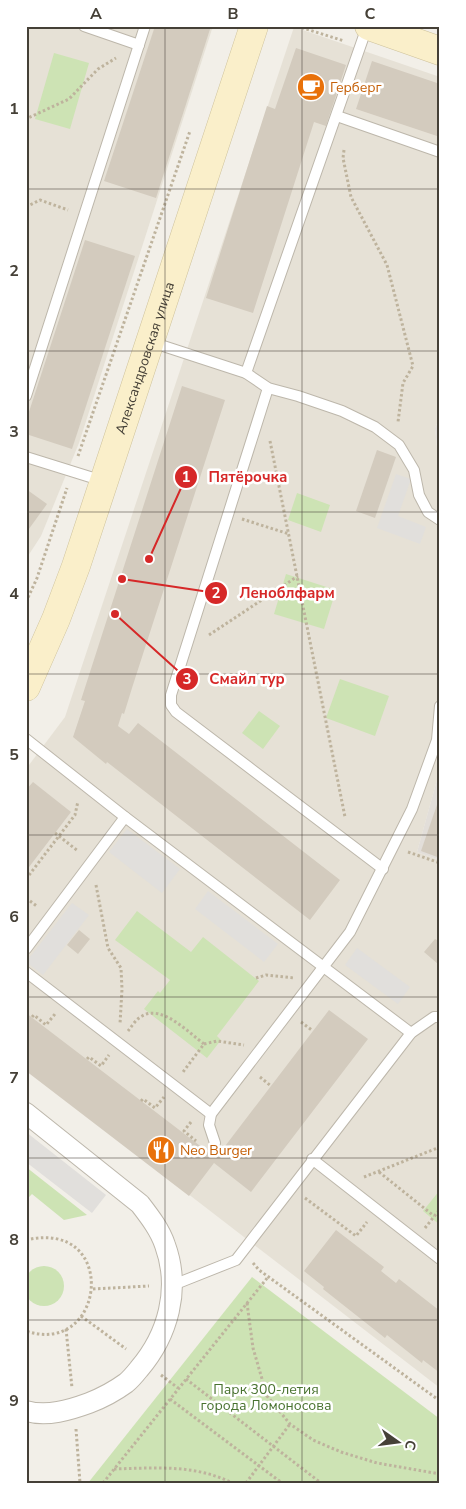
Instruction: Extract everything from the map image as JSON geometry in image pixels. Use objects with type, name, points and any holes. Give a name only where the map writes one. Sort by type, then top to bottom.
[{"type":"main road","name":"Александровская улица","points":[[26,687],[56,619],[76,566],[254,26]]},
{"type":"main road","points":[[368,26],[440,51]]},
{"type":"street","points":[[26,1113],[140,1204],[151,1218],[166,1246],[172,1275],[168,1318],[144,1363],[126,1383],[102,1398],[74,1408],[54,1412],[26,1411]]},
{"type":"lane","points":[[84,26],[139,45]]},
{"type":"lane","points":[[26,396],[145,26]]},
{"type":"lane","points":[[246,373],[368,26]]},
{"type":"lane","points":[[336,116],[440,152]]},
{"type":"lane","points":[[150,342],[246,373],[268,388],[342,411],[375,427],[399,446],[414,470],[419,495],[428,512],[440,520]]},
{"type":"lane","points":[[268,388],[171,695],[171,705],[176,712],[383,869]]},
{"type":"lane","points":[[26,457],[103,481]]},
{"type":"lane","points":[[215,1143],[209,1125],[211,1114],[350,932],[383,869],[412,809],[437,740],[440,706]]},
{"type":"lane","points":[[26,739],[125,817],[411,1033]]},
{"type":"lane","points":[[26,949],[125,817]]},
{"type":"lane","points":[[26,972],[211,1114]]},
{"type":"lane","points":[[172,1285],[236,1260],[411,1033],[437,1017],[440,1008]]},
{"type":"lane","points":[[312,1159],[440,1259]]},
{"type":"path","points":[[26,121],[28,118],[69,99],[98,69],[139,45]]},
{"type":"path","points":[[349,120],[342,158],[351,198],[387,265],[413,366],[403,383],[395,443]]},
{"type":"path","points":[[26,602],[37,578],[191,128]]},
{"type":"path","points":[[26,207],[40,200],[84,216]]},
{"type":"path","points":[[261,412],[272,446],[350,844]]},
{"type":"path","points":[[228,515],[289,534]]},
{"type":"path","points":[[188,641],[206,637],[298,576]]},
{"type":"path","points":[[26,879],[75,816]]},
{"type":"path","points":[[55,833],[90,864],[96,884],[108,948],[121,968],[122,989],[118,1043]]},
{"type":"path","points":[[393,847],[440,863]]},
{"type":"path","points":[[256,978],[266,975],[315,979]]},
{"type":"path","points":[[118,1043],[142,1015],[153,1012],[168,1016],[204,1044]]},
{"type":"path","points":[[32,1017],[34,1015],[42,1021]]},
{"type":"path","points":[[173,1085],[204,1044],[217,1041],[262,1047]]},
{"type":"path","points":[[87,1059],[89,1057],[96,1063]]},
{"type":"path","points":[[142,1101],[143,1099],[151,1105]]},
{"type":"path","points":[[187,1134],[196,1140]]},
{"type":"path","points":[[344,1184],[440,1147]]},
{"type":"path","points":[[379,1172],[434,1216]]},
{"type":"path","points":[[290,1188],[356,1236]]},
{"type":"path","points":[[416,1240],[440,1209]]},
{"type":"path","points":[[26,1240],[52,1237],[74,1247],[82,1255],[88,1266],[92,1277],[93,1289],[90,1300],[81,1316],[66,1330],[54,1334],[26,1331]]},
{"type":"path","points":[[243,1251],[259,1270],[440,1401]]},
{"type":"path","points":[[103,1483],[268,1276]]},
{"type":"path","points":[[93,1289],[172,1285]]},
{"type":"path","points":[[247,1303],[253,1348],[267,1396],[290,1424],[314,1440],[341,1452],[378,1464],[440,1474]]},
{"type":"path","points":[[66,1330],[80,1483]]},
{"type":"path","points":[[186,1379],[321,1483]]},
{"type":"path","points":[[170,1399],[282,1483]]},
{"type":"path","points":[[246,1483],[290,1424]]},
{"type":"path","points":[[114,1470],[179,1468],[220,1477],[232,1483]]},
{"type":"shaded area","points":[[26,26],[213,26],[79,443],[41,536],[26,559]]},
{"type":"shaded area","points":[[294,27],[440,77],[440,417],[435,428],[440,474],[440,769],[417,852],[440,860],[440,1388],[26,1069],[26,769],[65,717]]},
{"type":"shaded area","points":[[440,417],[440,474],[435,428]]},
{"type":"shaded area","points":[[396,474],[411,479],[398,516],[426,527],[420,544],[377,528]]},
{"type":"shaded area","points":[[440,769],[440,860],[417,852]]},
{"type":"shaded area","points":[[127,829],[180,869],[162,893],[109,852]]},
{"type":"shaded area","points":[[208,891],[278,944],[264,962],[195,909]]},
{"type":"shaded area","points":[[72,903],[89,915],[43,975],[26,962]]},
{"type":"shaded area","points":[[357,948],[410,987],[398,1004],[345,965]]},
{"type":"shaded area","points":[[26,1132],[106,1195],[92,1213],[26,1162]]},
{"type":"green space","points":[[54,53],[89,63],[70,129],[35,119]]},
{"type":"green space","points":[[297,493],[330,505],[321,532],[288,520]]},
{"type":"green space","points":[[286,574],[336,590],[324,629],[274,614]]},
{"type":"green space","points":[[340,679],[389,696],[375,736],[326,718]]},
{"type":"green space","points":[[259,711],[280,726],[263,749],[242,733]]},
{"type":"green space","points":[[137,911],[191,952],[203,937],[259,981],[217,1036],[221,1040],[207,1058],[144,1009],[158,991],[160,993],[170,980],[115,940]]},
{"type":"green space","points":[[26,1167],[87,1215],[64,1220],[32,1194],[26,1200]]},
{"type":"green space","points":[[440,1190],[440,1225],[423,1211]]},
{"type":"green space","points":[[48,1266],[55,1269],[61,1275],[64,1286],[63,1294],[55,1303],[48,1306],[40,1306],[33,1303],[25,1294],[24,1282],[27,1275],[36,1267]]},
{"type":"green space","name":"Парк 300-летия города Ломоносова","points":[[252,1277],[440,1419],[440,1483],[88,1483]]},
{"type":"building","points":[[155,26],[211,26],[156,198],[104,181]]},
{"type":"building","points":[[296,48],[346,65],[326,126],[314,122],[253,313],[206,298],[267,106],[275,109]]},
{"type":"building","points":[[372,61],[440,84],[440,137],[356,109]]},
{"type":"building","points":[[85,240],[135,256],[72,449],[26,434],[26,421]]},
{"type":"building","points":[[182,386],[225,400],[124,714],[122,713],[118,726],[129,734],[138,723],[340,880],[310,920],[73,737],[85,701],[81,700]]},
{"type":"building","points":[[377,450],[396,457],[375,518],[356,511]]},
{"type":"building","points":[[26,489],[47,504],[26,533]]},
{"type":"building","points":[[33,782],[71,812],[26,871],[26,790]]},
{"type":"building","points":[[440,799],[440,858],[421,851]]},
{"type":"building","points":[[79,930],[90,939],[78,954],[67,945]]},
{"type":"building","points":[[435,939],[440,942],[440,962],[438,964],[424,952]]},
{"type":"building","points":[[329,1010],[368,1039],[251,1192],[214,1163],[189,1196],[26,1071],[26,1013],[216,1158]]},
{"type":"building","points":[[336,1230],[384,1267],[381,1271],[396,1283],[399,1279],[440,1311],[440,1373],[423,1360],[422,1363],[387,1335],[385,1338],[323,1289],[324,1287],[304,1271]]},
{"type":"place","name":"Герберг","points":[[311,87]]},
{"type":"place","name":"Пятёрочка","points":[[149,559]]},
{"type":"place","name":"Леноблфарм","points":[[122,579]]},
{"type":"place","name":"Смайл тур","points":[[115,614]]},
{"type":"place","name":"Neo Burger","points":[[161,1150]]}]
